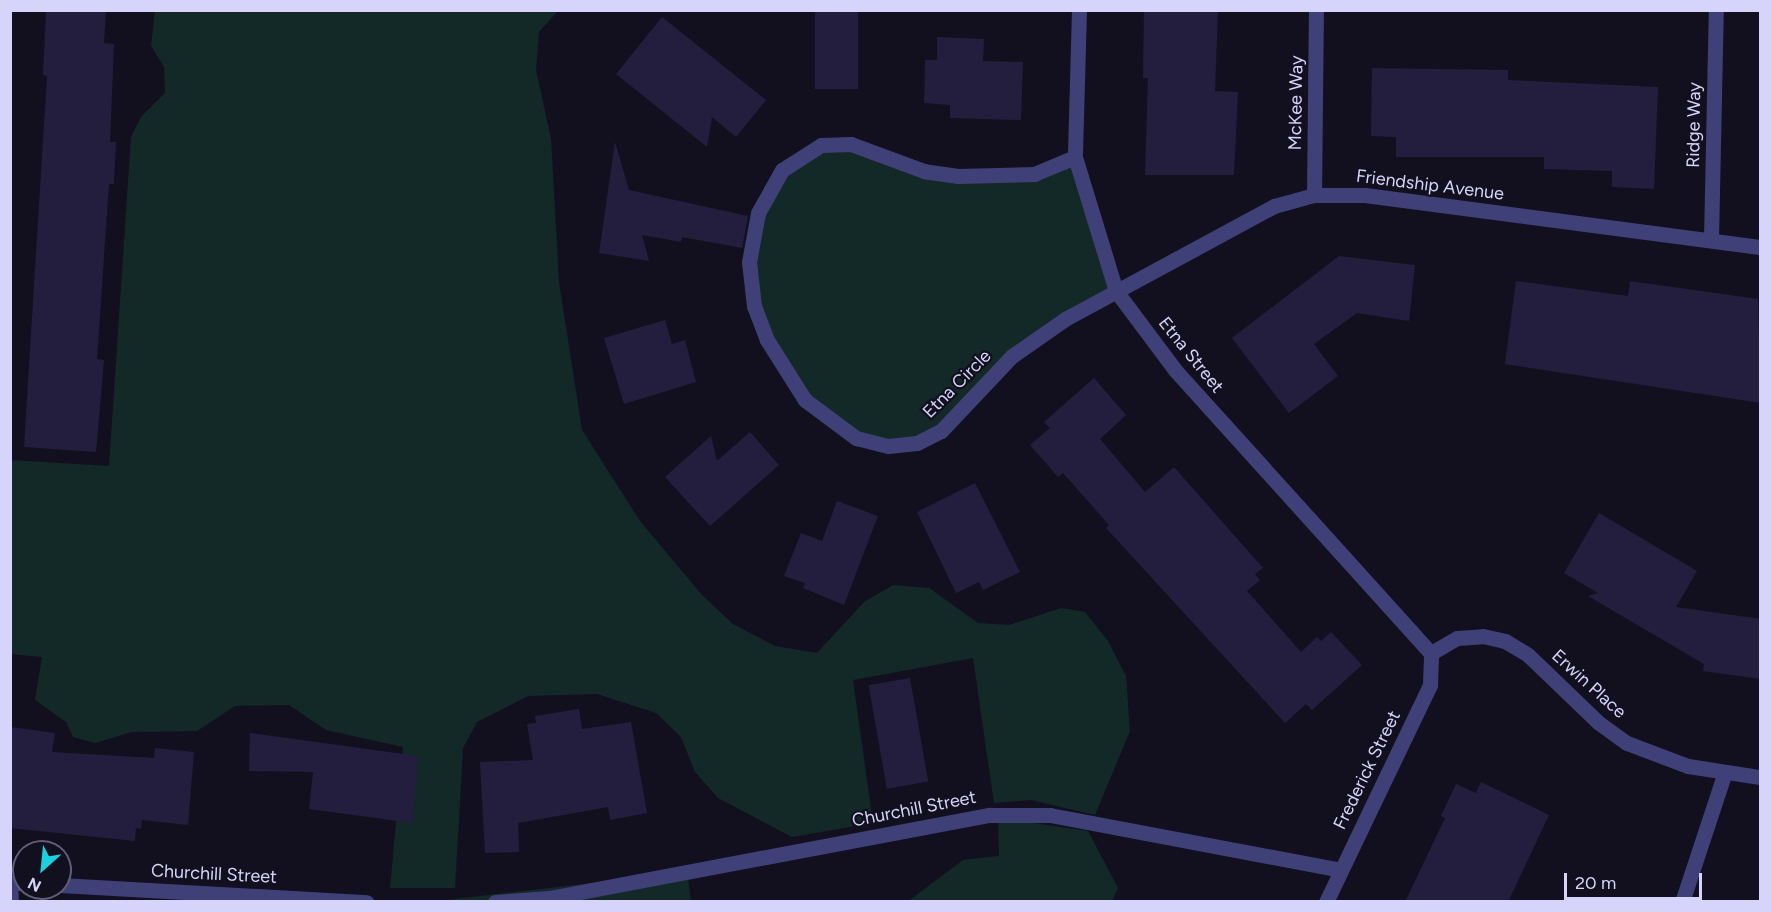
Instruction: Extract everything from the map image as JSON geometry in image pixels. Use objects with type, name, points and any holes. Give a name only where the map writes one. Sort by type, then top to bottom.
[{"type":"street","name":"Etna Street","points":[[1079,10],[1075,157],[1116,291],[1175,370],[1431,653]]},
{"type":"street","name":"McKee Way","points":[[1314,195],[1316,10]]},
{"type":"street","name":"Ridge Way","points":[[1711,240],[1716,10]]},
{"type":"street","name":"Etna Circle","points":[[1075,157],[1034,174],[958,176],[924,171],[851,144],[820,145],[782,170],[758,213],[749,262],[754,306],[767,340],[805,400],[856,438],[888,447],[917,443],[941,431],[1012,356],[1065,319],[1116,291]]},
{"type":"street","name":"Friendship Avenue","points":[[1116,291],[1274,206],[1314,195],[1365,195],[1761,247]]},
{"type":"street","name":"Erwin Place","points":[[1431,653],[1457,638],[1483,636],[1505,641],[1528,655],[1599,723],[1627,742],[1656,757],[1725,772],[1761,777]]},
{"type":"street","name":"Frederick Street","points":[[1326,902],[1430,685],[1431,653]]},
{"type":"street","points":[[1682,902],[1725,772]]},
{"type":"street","name":"Churchill Street","points":[[495,902],[549,898],[989,814],[1050,815],[1341,870]]},
{"type":"street","points":[[10,883],[11,902]]},
{"type":"street","name":"Churchill Street","points":[[72,886],[367,902]]},
{"type":"green space","points":[[155,11],[558,11],[539,32],[536,70],[551,139],[559,282],[582,430],[640,521],[702,595],[733,624],[775,646],[817,653],[864,602],[893,585],[929,588],[978,623],[1009,625],[1061,608],[1085,612],[1108,641],[1126,676],[1130,731],[1095,815],[1031,800],[994,803],[973,658],[853,680],[873,823],[792,837],[718,798],[695,772],[681,737],[656,713],[597,694],[528,696],[477,722],[463,748],[455,888],[390,888],[403,747],[326,730],[289,705],[235,706],[197,731],[132,732],[95,743],[73,737],[66,722],[35,700],[42,657],[11,654],[10,460],[109,466],[131,137],[141,117],[165,93],[164,67],[151,46]]},
{"type":"green space","points":[[851,144],[924,171],[993,177],[1075,157],[1116,291],[1065,319],[917,443],[856,438],[805,400],[754,306],[758,213],[782,170],[821,145]]},
{"type":"green space","points":[[998,818],[1088,831],[1118,888],[1112,901],[907,902],[963,860],[999,856]]},
{"type":"green space","points":[[687,872],[691,901],[429,902]]},
{"type":"building","points":[[46,10],[106,10],[104,43],[114,44],[110,142],[116,142],[114,184],[109,184],[97,359],[104,360],[96,452],[24,447],[47,76],[43,75]]},
{"type":"building","points":[[815,10],[858,10],[858,89],[815,89]]},
{"type":"building","points":[[1144,10],[1218,10],[1215,91],[1238,92],[1234,175],[1145,175],[1148,78],[1143,78]]},
{"type":"building","points":[[662,17],[766,100],[736,137],[712,117],[707,147],[616,74]]},
{"type":"building","points":[[937,37],[984,39],[983,61],[1023,62],[1021,120],[950,118],[950,105],[924,103],[925,60],[937,60]]},
{"type":"building","points":[[1372,68],[1508,70],[1508,80],[1658,87],[1654,189],[1612,187],[1612,171],[1544,169],[1544,157],[1396,157],[1396,137],[1371,136]]},
{"type":"building","points":[[615,142],[629,190],[748,216],[742,248],[682,237],[681,242],[642,235],[649,261],[599,253]]},
{"type":"building","points":[[1339,256],[1415,265],[1409,321],[1357,313],[1314,344],[1338,376],[1289,413],[1232,338]]},
{"type":"building","points":[[1516,281],[1628,296],[1630,281],[1758,299],[1761,403],[1505,364]]},
{"type":"building","points":[[665,320],[672,344],[685,340],[696,382],[624,404],[604,338]]},
{"type":"building","points":[[1094,378],[1126,415],[1100,439],[1145,492],[1174,467],[1263,568],[1255,574],[1260,580],[1247,591],[1301,652],[1317,637],[1321,641],[1331,632],[1362,665],[1312,710],[1306,704],[1285,723],[1106,528],[1109,525],[1063,473],[1058,477],[1030,445],[1050,428],[1044,422]]},
{"type":"building","points":[[750,432],[779,465],[710,526],[665,477],[711,436],[717,461]]},
{"type":"building","points":[[975,483],[1020,572],[983,590],[979,582],[956,593],[917,512]]},
{"type":"building","points":[[837,501],[878,516],[844,605],[803,588],[805,583],[784,576],[801,533],[822,541]]},
{"type":"building","points":[[1599,513],[1697,571],[1676,607],[1761,619],[1761,679],[1703,671],[1704,664],[1588,596],[1598,593],[1564,573]]},
{"type":"building","points":[[910,678],[928,781],[887,789],[869,685]]},
{"type":"building","points":[[579,709],[582,729],[631,722],[647,813],[610,820],[608,807],[518,823],[519,852],[485,853],[480,762],[533,760],[527,724],[536,723],[535,716]]},
{"type":"building","points":[[10,727],[55,733],[52,752],[154,758],[155,748],[194,752],[188,825],[142,820],[141,829],[136,828],[135,841],[10,828]]},
{"type":"building","points":[[250,733],[418,756],[413,823],[309,809],[313,772],[249,771]]},
{"type":"building","points":[[1481,782],[1549,815],[1508,902],[1405,902],[1445,818],[1441,816],[1456,784],[1476,793]]}]
